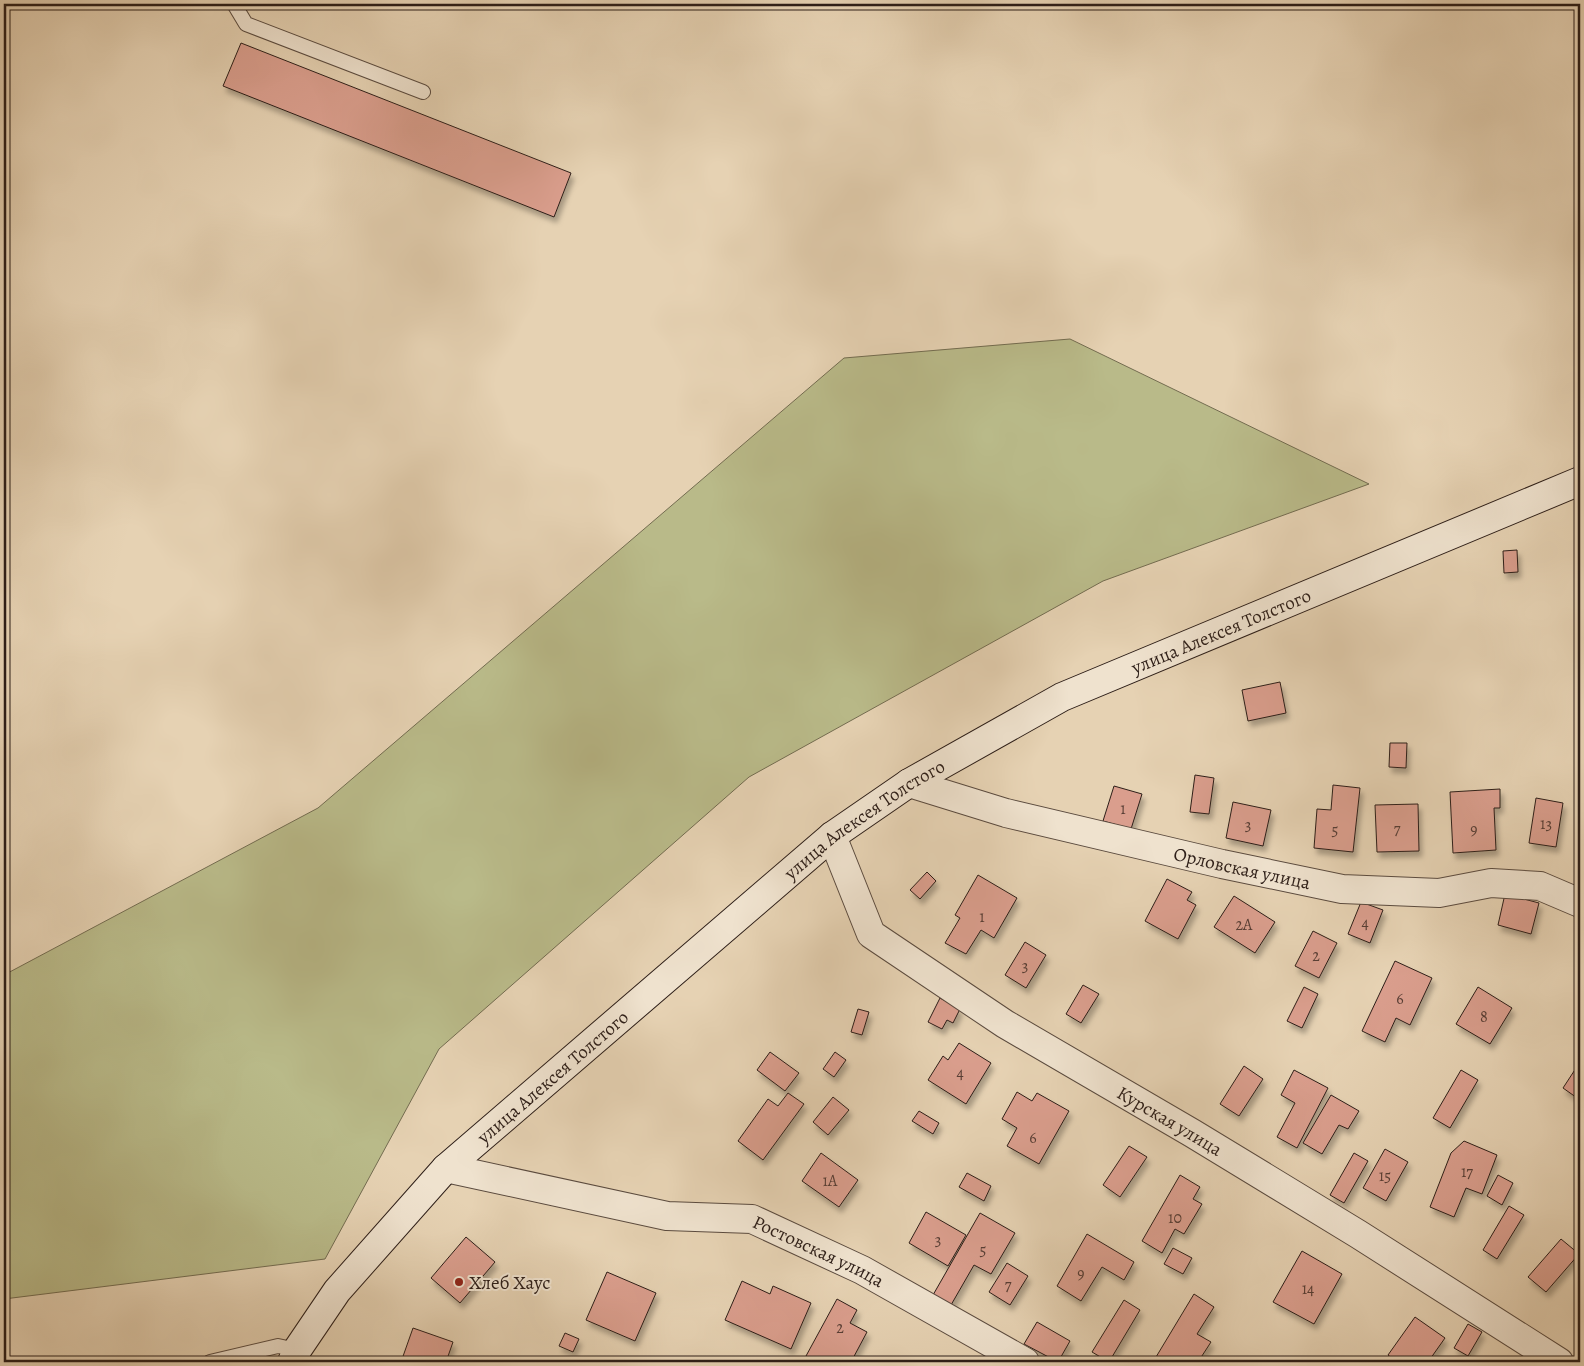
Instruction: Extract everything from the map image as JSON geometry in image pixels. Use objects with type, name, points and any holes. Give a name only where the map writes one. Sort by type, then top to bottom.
[{"type":"street","name":"улица Алексея Толстого","points":[[295,1356],[337,1291],[446,1168],[832,836],[909,783],[1062,698],[1580,481]]},
{"type":"street","name":"Орловская улица","points":[[909,783],[1006,813],[1222,864],[1342,889],[1439,893],[1491,883],[1540,886],[1580,903]]},
{"type":"street","name":"Курская улица","points":[[832,836],[872,934],[1004,1024],[1192,1133],[1317,1209],[1559,1362]]},
{"type":"street","name":"Ростовская улица","points":[[446,1168],[667,1216],[752,1219],[862,1270],[1025,1362]]},
{"type":"lane","points":[[234,4],[246,24],[423,92]]},
{"type":"lane","points":[[210,1362],[278,1346],[295,1356]]},
{"type":"green space","points":[[1070,339],[1369,484],[1103,581],[749,777],[439,1049],[325,1259],[4,1299],[4,975],[318,808],[844,358]]},
{"type":"building","points":[[241,43],[571,173],[554,217],[223,86]]},
{"type":"building","points":[[1517,550],[1518,572],[1504,573],[1503,551]]},
{"type":"building","points":[[1280,682],[1286,713],[1248,721],[1242,690]]},
{"type":"building","points":[[1390,743],[1407,743],[1406,768],[1389,767]]},
{"type":"building","points":[[1195,775],[1214,778],[1209,814],[1190,812]]},
{"type":"building","points":[[1333,785],[1360,788],[1353,852],[1314,848],[1317,809],[1331,810]]},
{"type":"building","points":[[1114,786],[1142,794],[1131,829],[1103,821]]},
{"type":"building","points":[[1500,789],[1500,808],[1494,808],[1496,850],[1453,853],[1450,792]]},
{"type":"building","points":[[1536,798],[1563,803],[1556,847],[1529,843]]},
{"type":"building","points":[[1233,802],[1271,810],[1263,846],[1226,838]]},
{"type":"building","points":[[1418,804],[1419,851],[1377,852],[1375,805]]},
{"type":"building","points":[[927,872],[936,881],[920,899],[910,890]]},
{"type":"building","points":[[978,875],[1017,898],[994,938],[981,930],[966,954],[945,943],[960,918],[955,915]]},
{"type":"building","points":[[1167,879],[1192,892],[1187,900],[1196,905],[1178,939],[1145,921]]},
{"type":"building","points":[[1505,894],[1539,903],[1531,934],[1498,925]]},
{"type":"building","points":[[1234,896],[1275,922],[1255,953],[1214,927]]},
{"type":"building","points":[[1361,902],[1383,910],[1370,943],[1348,934]]},
{"type":"building","points":[[1313,931],[1337,943],[1319,978],[1295,966]]},
{"type":"building","points":[[1025,942],[1046,955],[1026,988],[1005,975]]},
{"type":"building","points":[[1395,961],[1432,978],[1410,1025],[1396,1018],[1385,1042],[1362,1031]]},
{"type":"building","points":[[1083,985],[1099,994],[1081,1023],[1066,1014]]},
{"type":"building","points":[[1304,987],[1318,994],[1302,1028],[1287,1021]]},
{"type":"building","points":[[1478,987],[1512,1008],[1490,1044],[1456,1024]]},
{"type":"building","points":[[940,998],[960,1009],[953,1023],[947,1020],[942,1029],[928,1022]]},
{"type":"building","points":[[858,1009],[869,1012],[862,1035],[851,1032]]},
{"type":"building","points":[[959,1043],[991,1063],[966,1104],[928,1080],[943,1056],[948,1060]]},
{"type":"building","points":[[770,1052],[799,1073],[785,1091],[757,1070]]},
{"type":"building","points":[[835,1052],[846,1060],[834,1077],[823,1069]]},
{"type":"building","points":[[1580,1062],[1580,1100],[1563,1088]]},
{"type":"building","points":[[1244,1066],[1263,1079],[1239,1116],[1220,1104]]},
{"type":"building","points":[[1294,1070],[1328,1088],[1297,1148],[1277,1137],[1295,1103],[1281,1095]]},
{"type":"building","points":[[1461,1070],[1478,1080],[1450,1128],[1433,1118]]},
{"type":"building","points":[[1017,1092],[1032,1101],[1037,1093],[1069,1111],[1039,1164],[1007,1146],[1017,1128],[1002,1119]]},
{"type":"building","points":[[788,1093],[804,1104],[763,1160],[738,1141],[768,1099],[778,1106]]},
{"type":"building","points":[[1331,1095],[1359,1111],[1348,1129],[1339,1125],[1322,1154],[1303,1143]]},
{"type":"building","points":[[833,1097],[849,1110],[828,1135],[813,1122]]},
{"type":"building","points":[[919,1111],[939,1123],[933,1134],[912,1121]]},
{"type":"building","points":[[1464,1141],[1497,1155],[1482,1194],[1466,1188],[1454,1217],[1430,1207],[1451,1153]]},
{"type":"building","points":[[1129,1146],[1147,1157],[1120,1197],[1103,1185]]},
{"type":"building","points":[[1385,1149],[1408,1162],[1386,1201],[1363,1188]]},
{"type":"building","points":[[821,1153],[858,1180],[839,1207],[802,1181]]},
{"type":"building","points":[[1354,1153],[1368,1161],[1344,1203],[1330,1195]]},
{"type":"building","points":[[967,1173],[991,1186],[984,1201],[959,1187]]},
{"type":"building","points":[[1180,1175],[1200,1187],[1193,1199],[1202,1204],[1184,1234],[1175,1229],[1162,1253],[1142,1241]]},
{"type":"building","points":[[1498,1175],[1513,1183],[1502,1205],[1487,1196]]},
{"type":"building","points":[[1509,1206],[1524,1215],[1497,1259],[1483,1250]]},
{"type":"building","points":[[926,1212],[966,1235],[948,1266],[909,1243]]},
{"type":"building","points":[[980,1213],[1015,1233],[991,1274],[974,1265],[951,1305],[933,1295]]},
{"type":"building","points":[[1087,1234],[1134,1262],[1124,1280],[1102,1267],[1081,1301],[1057,1286]]},
{"type":"building","points":[[466,1237],[495,1262],[460,1303],[431,1278]]},
{"type":"building","points":[[1561,1239],[1579,1254],[1546,1292],[1528,1277]]},
{"type":"building","points":[[1173,1248],[1192,1258],[1183,1274],[1164,1264]]},
{"type":"building","points":[[1302,1251],[1342,1274],[1314,1324],[1273,1302]]},
{"type":"building","points":[[1007,1263],[1028,1276],[1010,1305],[989,1292]]},
{"type":"building","points":[[607,1272],[656,1293],[635,1341],[586,1320]]},
{"type":"building","points":[[742,1281],[770,1294],[773,1286],[811,1303],[791,1349],[725,1320]]},
{"type":"building","points":[[1194,1294],[1214,1307],[1197,1334],[1211,1342],[1198,1362],[1153,1362]]},
{"type":"building","points":[[837,1299],[857,1310],[850,1323],[867,1332],[851,1362],[818,1362],[806,1356]]},
{"type":"building","points":[[1124,1300],[1140,1310],[1109,1362],[1092,1352]]},
{"type":"building","points":[[1415,1317],[1445,1338],[1428,1362],[1397,1362],[1388,1355]]},
{"type":"building","points":[[1037,1322],[1070,1341],[1058,1362],[1024,1344]]},
{"type":"building","points":[[1468,1324],[1482,1332],[1468,1356],[1454,1348]]},
{"type":"building","points":[[413,1328],[453,1342],[446,1362],[401,1362]]},
{"type":"building","points":[[565,1333],[579,1339],[573,1352],[559,1346]]},
{"type":"building","points":[[1470,1356],[1480,1362],[1465,1362]]},
{"type":"place","name":"Хлеб Хаус","points":[[459,1282]]}]
